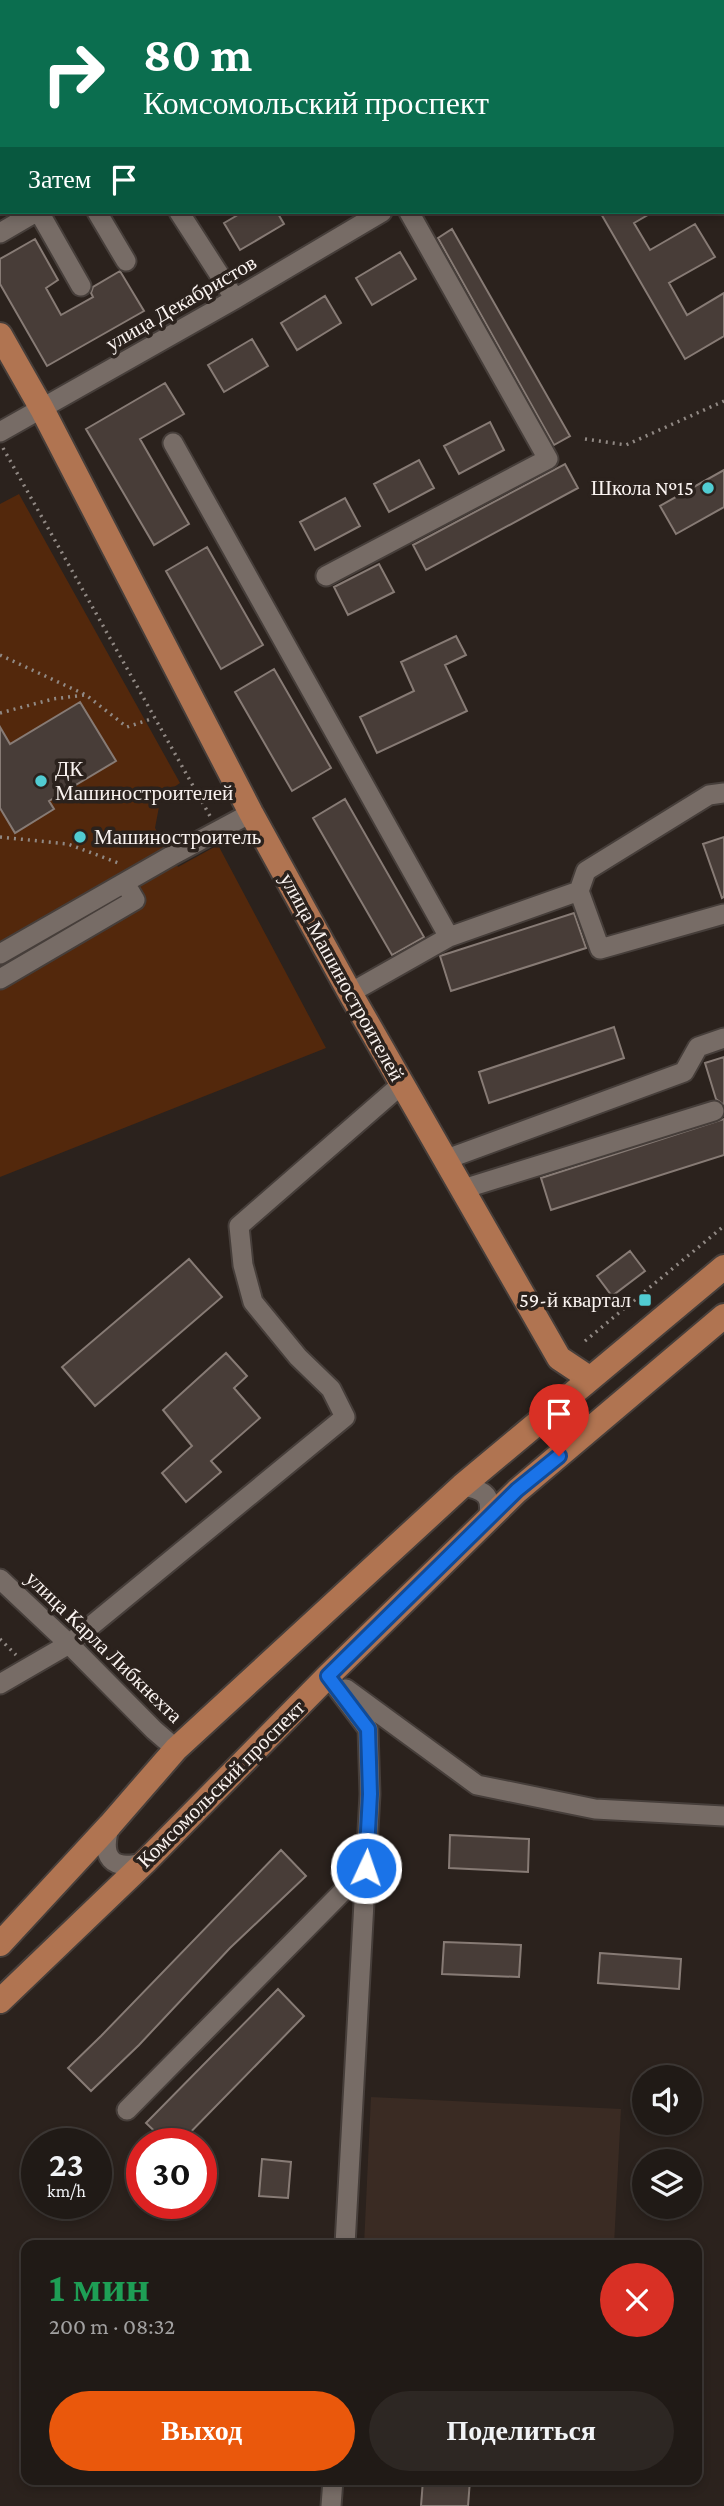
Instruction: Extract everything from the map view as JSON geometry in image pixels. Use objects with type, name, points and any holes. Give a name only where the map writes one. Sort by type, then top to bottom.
[{"type":"main road","name":"улица Машиностроителей","points":[[0,335],[42,409],[251,813],[350,993],[559,1359],[589,1378]]},
{"type":"main road","points":[[0,1944],[110,1825],[176,1748],[462,1486],[724,1267]]},
{"type":"main road","name":"Комсомольский проспект","points":[[0,2001],[145,1862],[328,1676],[517,1490],[724,1316]]},
{"type":"main road","points":[[491,1461],[492,1485],[505,1493],[517,1490]]},
{"type":"street","points":[[0,233],[34,214]]},
{"type":"street","points":[[39,214],[81,286]]},
{"type":"street","points":[[98,214],[126,261]]},
{"type":"street","points":[[180,214],[235,299]]},
{"type":"street","name":"улица Декабристов","points":[[0,432],[379,214]]},
{"type":"street","points":[[326,576],[548,458],[411,214]]},
{"type":"street","points":[[173,443],[449,937]]},
{"type":"street","points":[[724,793],[709,795],[586,871],[579,891],[600,949],[724,914]]},
{"type":"street","points":[[0,954],[251,813]]},
{"type":"street","points":[[0,979],[135,900],[125,883]]},
{"type":"street","points":[[350,993],[449,937],[579,891]]},
{"type":"street","points":[[447,1159],[684,1072],[698,1047],[724,1038]]},
{"type":"street","points":[[0,1684],[69,1644],[345,1417],[331,1389],[298,1357],[253,1301],[243,1265],[239,1226],[402,1084]]},
{"type":"street","points":[[463,1189],[714,1111]]},
{"type":"street","points":[[462,1486],[476,1488],[487,1496],[491,1505],[488,1520]]},
{"type":"street","name":"улица Карла Либкнехта","points":[[0,1578],[154,1730],[176,1748]]},
{"type":"street","points":[[328,1676],[477,1785],[595,1809],[724,1816]]},
{"type":"street","points":[[328,1676],[368,1729],[370,1794],[345,2240]]},
{"type":"street","points":[[110,1825],[105,1842],[107,1854],[116,1863],[129,1866],[145,1862]]},
{"type":"street","points":[[127,2110],[366,1868]]},
{"type":"street","points":[[331,2506],[332,2485]]},
{"type":"path","points":[[585,439],[626,445],[724,401]]},
{"type":"path","points":[[0,443],[217,830]]},
{"type":"path","points":[[0,655],[86,695],[127,727],[155,718]]},
{"type":"path","points":[[0,713],[53,699],[86,695]]},
{"type":"path","points":[[0,837],[68,844],[143,872]]},
{"type":"path","points":[[585,1341],[724,1226]]},
{"type":"shaded area","name":"Машиностроитель","points":[[19,494],[180,783],[161,796],[155,828],[178,867],[218,845],[326,1048],[0,1177],[0,504]]},
{"type":"shaded area","points":[[371,2097],[621,2109],[614,2240],[364,2240]]},
{"type":"building","points":[[240,214],[278,214],[284,224],[240,250],[224,223]]},
{"type":"building","points":[[601,214],[650,214],[634,223],[650,250],[695,224],[715,257],[669,283],[687,315],[724,293],[724,336],[685,359]]},
{"type":"building","points":[[452,229],[570,436],[554,445],[438,238]]},
{"type":"building","points":[[35,239],[58,280],[46,288],[61,315],[93,297],[93,287],[120,271],[144,311],[47,366],[0,284],[0,259]]},
{"type":"building","points":[[400,252],[416,279],[372,305],[356,278]]},
{"type":"building","points":[[325,296],[341,323],[297,350],[281,323]]},
{"type":"building","points":[[252,339],[268,366],[224,392],[208,365]]},
{"type":"building","points":[[165,383],[184,414],[140,439],[189,524],[154,545],[86,429]]},
{"type":"building","points":[[490,422],[504,450],[459,474],[444,446]]},
{"type":"building","points":[[419,460],[434,488],[389,512],[374,484]]},
{"type":"building","points":[[565,464],[578,488],[426,570],[413,545]]},
{"type":"building","name":"Школа №15","points":[[724,470],[724,507],[676,534],[660,506]]},
{"type":"building","points":[[345,498],[360,526],[315,550],[300,522]]},
{"type":"building","points":[[207,547],[263,645],[221,669],[166,571]]},
{"type":"building","points":[[379,564],[394,592],[348,615],[334,587]]},
{"type":"building","points":[[456,636],[466,655],[445,665],[467,711],[377,753],[360,717],[414,691],[401,662]]},
{"type":"building","points":[[274,669],[331,768],[292,791],[235,692]]},
{"type":"building","name":"ДК Машиностроителей","points":[[80,702],[116,761],[49,801],[54,809],[15,833],[0,808],[0,727],[10,744]]},
{"type":"building","points":[[345,799],[424,937],[392,955],[313,818]]},
{"type":"building","points":[[724,837],[724,897],[722,898],[703,844]]},
{"type":"building","points":[[574,913],[586,948],[451,991],[440,956]]},
{"type":"building","points":[[614,1027],[624,1058],[489,1103],[479,1072]]},
{"type":"building","points":[[724,1057],[724,1105],[716,1099],[705,1063]]},
{"type":"building","points":[[724,1119],[724,1155],[551,1210],[541,1178]]},
{"type":"building","points":[[630,1251],[645,1271],[612,1296],[597,1276]]},
{"type":"building","points":[[189,1259],[222,1297],[95,1406],[62,1367]]},
{"type":"building","points":[[226,1353],[247,1376],[234,1388],[260,1418],[211,1461],[221,1472],[186,1502],[162,1473],[192,1446],[163,1410]]},
{"type":"building","points":[[450,1835],[529,1839],[528,1872],[449,1868]]},
{"type":"building","points":[[281,1850],[306,1876],[230,1948],[139,2045],[91,2091],[68,2068]]},
{"type":"building","points":[[444,1942],[521,1945],[519,1977],[442,1974]]},
{"type":"building","points":[[600,1953],[681,1959],[679,1989],[598,1983]]},
{"type":"building","points":[[278,1989],[304,2016],[195,2128],[151,2128],[146,2123]]},
{"type":"building","points":[[262,2159],[291,2162],[288,2198],[259,2196]]},
{"type":"building","points":[[423,2485],[470,2485],[468,2506],[421,2506]]},
{"type":"place","name":"Школа №15","points":[[708,488]]},
{"type":"place","name":"ДК Машиностроителей","points":[[41,781]]},
{"type":"place","name":"Машиностроитель","points":[[80,837]]},
{"type":"place","name":"59-й квартал","points":[[645,1300]]},
{"type":"route","points":[[366,1868],[370,1794],[368,1729],[328,1676],[517,1490],[559,1456]]}]
